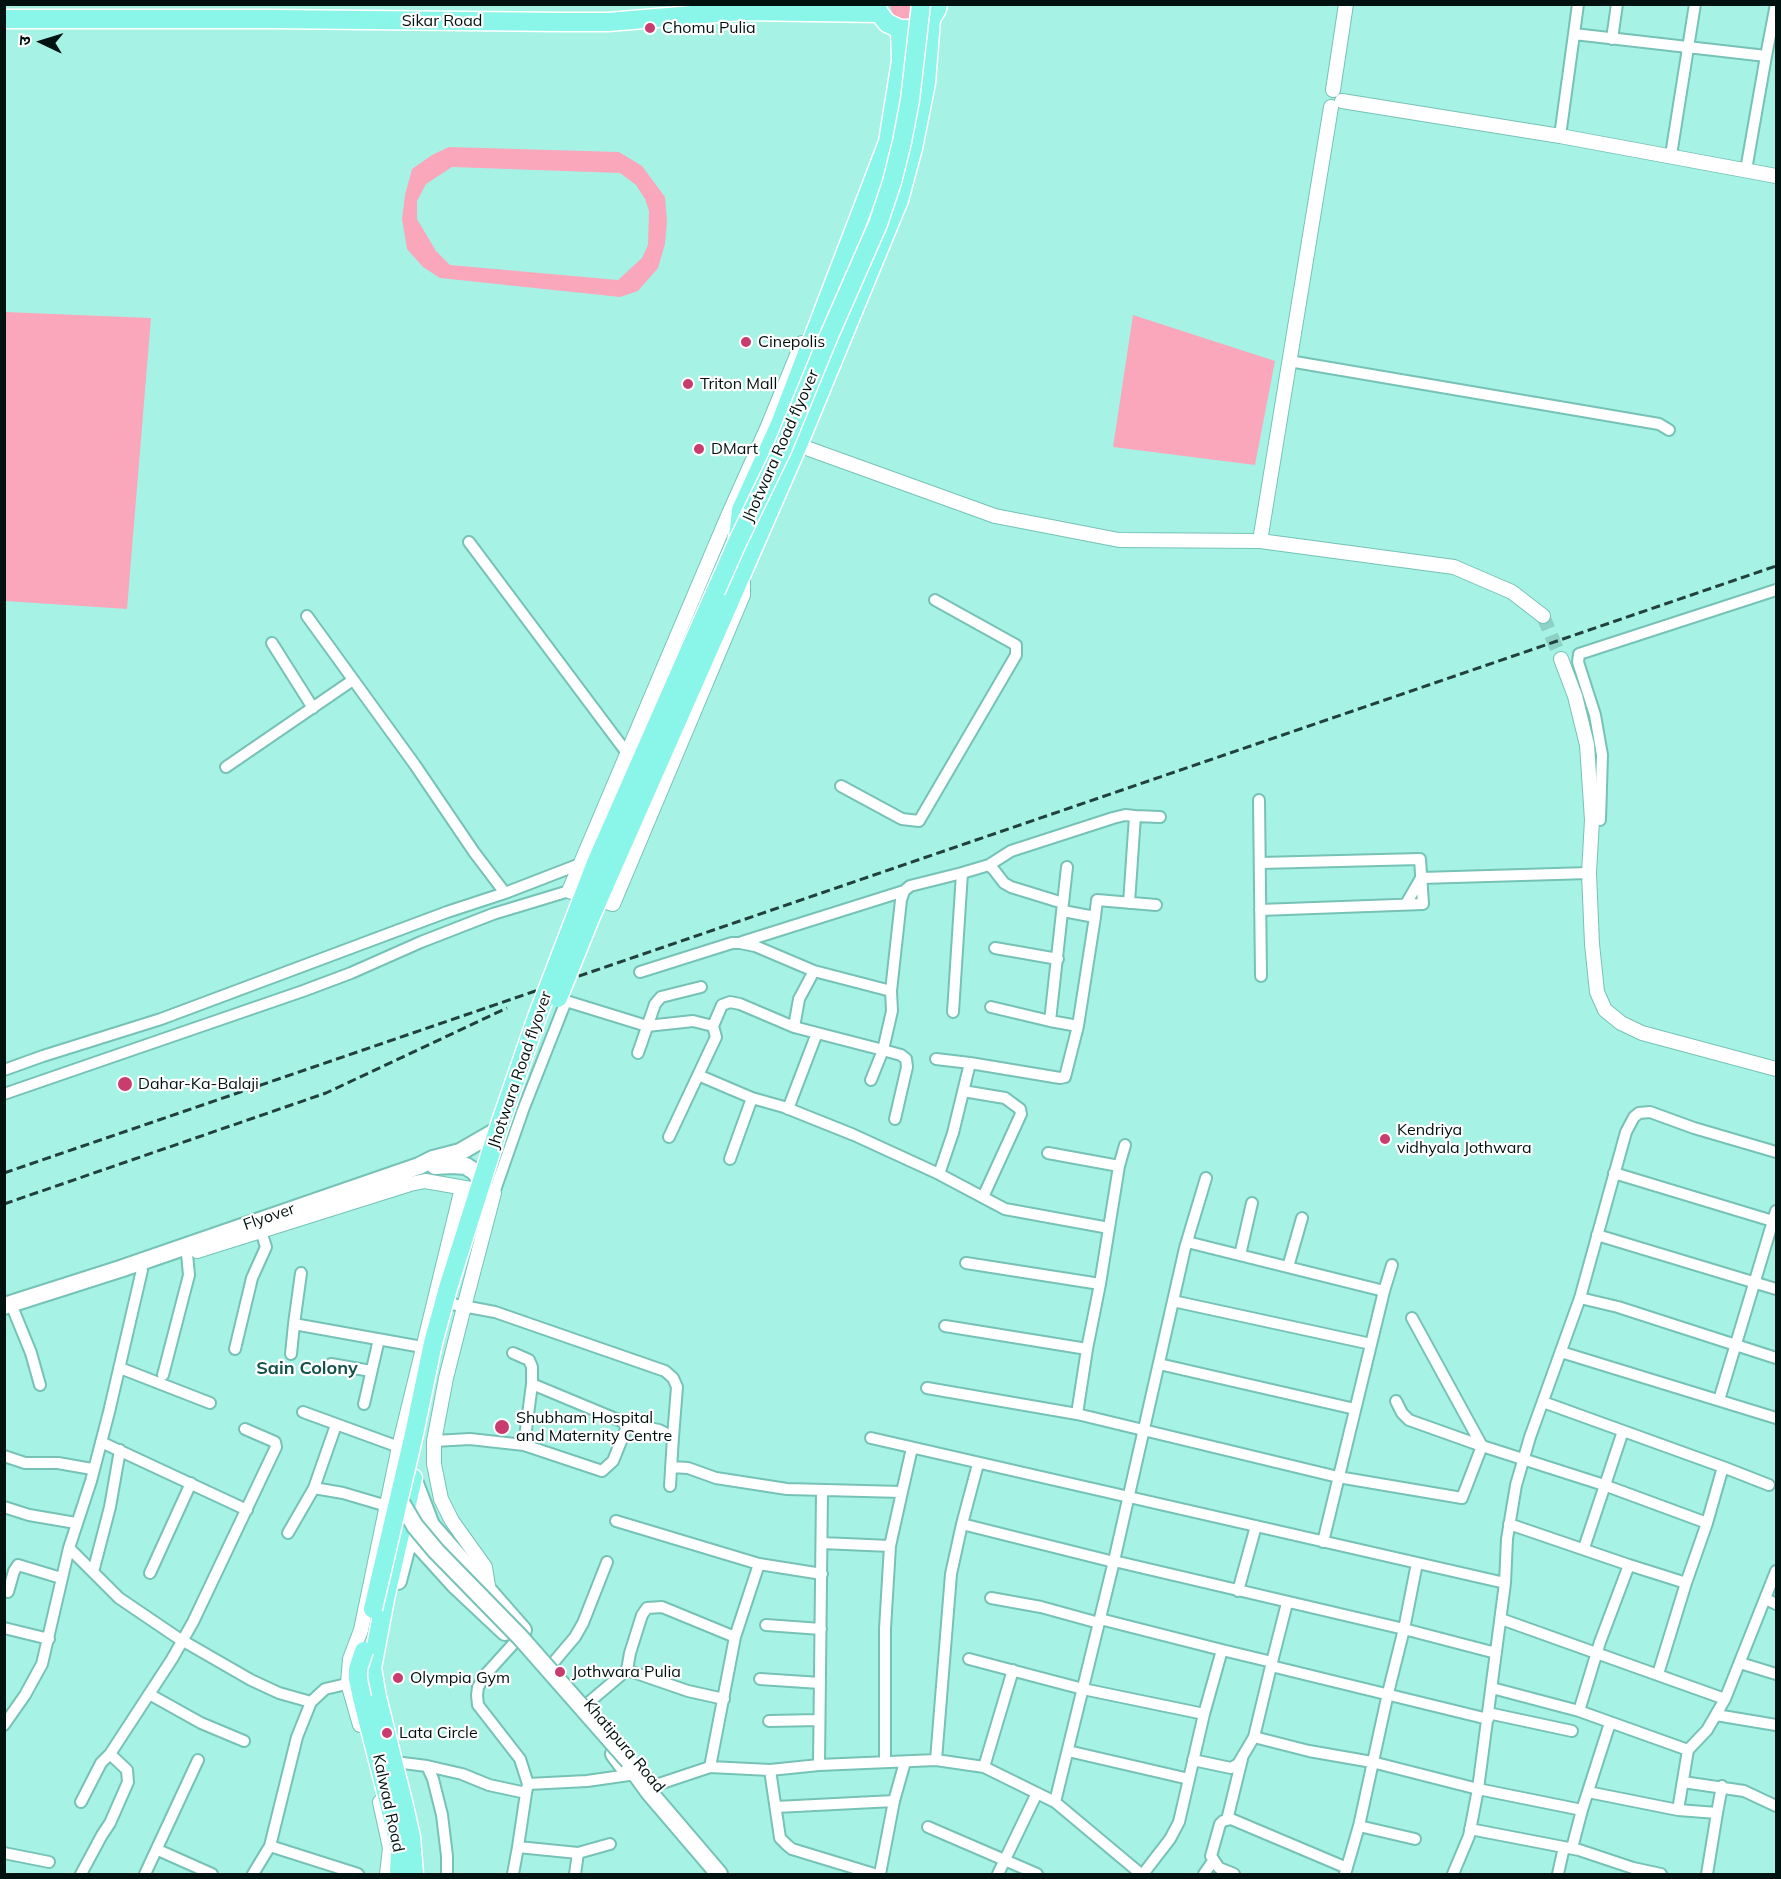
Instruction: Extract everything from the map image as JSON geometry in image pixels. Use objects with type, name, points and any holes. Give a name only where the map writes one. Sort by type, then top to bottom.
[{"type":"main road","name":"Sikar Road","points":[[4,19],[608,22],[741,11],[877,9]]},
{"type":"main road","points":[[877,9],[887,24],[900,29],[921,27],[930,9]]},
{"type":"main road","name":"Jhotwara Road flyover","points":[[369,1652],[387,1591],[442,1340],[459,1280],[530,1066],[591,916],[798,445],[899,200],[913,148],[926,83],[930,9]]},
{"type":"main road","name":"Jhotwara Road flyover","points":[[369,1652],[371,1619],[393,1502],[445,1299],[488,1187],[498,1130],[537,1017],[596,863],[737,543],[782,450],[878,224],[902,142],[930,9]]},
{"type":"main road","name":"Jhotwara Road flyover","points":[[737,543],[741,510],[780,424],[888,142],[902,61],[900,29]]},
{"type":"main road","name":"Flyover","points":[[8,1305],[120,1269],[145,1264],[419,1166],[432,1159],[460,1152],[498,1130]]},
{"type":"main road","name":"Flyover","points":[[419,1166],[466,1166],[475,1172],[488,1187]]},
{"type":"main road","name":"Khatipura Road","points":[[413,1479],[431,1525],[588,1703],[652,1788],[732,1875]]},
{"type":"main road","points":[[393,1502],[436,1551],[520,1637],[652,1788],[719,1875]]},
{"type":"main road","points":[[387,1591],[395,1591],[409,1545],[417,1544],[455,1585],[515,1642],[623,1766],[633,1767]]},
{"type":"main road","points":[[369,1652],[358,1678],[371,1692],[395,1762],[411,1837],[414,1875]]},
{"type":"main road","name":"Kalwad Road","points":[[371,1692],[378,1754],[400,1851],[399,1875]]},
{"type":"street","points":[[1260,541],[1335,99],[1346,4]]},
{"type":"street","points":[[1560,136],[1578,4]]},
{"type":"street","points":[[1612,39],[1617,4]]},
{"type":"street","points":[[1671,155],[1695,4]]},
{"type":"street","points":[[1746,170],[1776,4]]},
{"type":"street","points":[[1574,34],[1766,56]]},
{"type":"street","points":[[1335,99],[1671,155],[1776,176]]},
{"type":"street","points":[[569,891],[768,426],[849,226],[861,213]]},
{"type":"street","points":[[1289,361],[1659,424],[1669,430]]},
{"type":"street","points":[[798,445],[995,516],[1119,540],[1260,541],[1454,567],[1512,592],[1543,616]]},
{"type":"street","points":[[470,542],[627,753]]},
{"type":"street","points":[[4,1094],[342,977],[493,914],[569,891],[614,904],[743,595],[743,569]]},
{"type":"street","points":[[1600,820],[1602,755],[1594,715],[1578,662],[1579,654],[1776,590]]},
{"type":"street","points":[[841,786],[902,819],[919,821],[1016,655],[1016,645],[935,600]]},
{"type":"street","points":[[307,616],[415,765],[474,852],[506,893]]},
{"type":"street","points":[[272,643],[313,708]]},
{"type":"street","points":[[1561,659],[1575,696],[1587,745],[1592,820],[1589,873],[1594,977],[1597,992],[1605,1010],[1621,1023],[1642,1033],[1776,1069]]},
{"type":"street","points":[[226,767],[353,680]]},
{"type":"street","points":[[1259,800],[1261,976]]},
{"type":"street","points":[[640,972],[904,891],[910,886],[989,865],[1011,851],[1113,818],[1125,815],[1160,817]]},
{"type":"street","points":[[1129,903],[1135,816]]},
{"type":"street","points":[[1260,863],[1420,859],[1423,904],[1260,910]]},
{"type":"street","points":[[4,1070],[161,1019],[580,864]]},
{"type":"street","points":[[989,865],[1004,883],[1011,887],[1095,917]]},
{"type":"street","points":[[1050,1021],[1067,867]]},
{"type":"street","points":[[953,1012],[962,873]]},
{"type":"street","points":[[1421,878],[1589,873]]},
{"type":"street","points":[[871,1080],[883,1050],[892,1011],[891,991],[901,900],[904,891]]},
{"type":"street","points":[[486,900],[493,914]]},
{"type":"street","points":[[936,1059],[1065,1077],[1078,1026],[1097,900],[1156,905]]},
{"type":"street","points":[[740,943],[755,946],[814,971],[891,991]]},
{"type":"street","points":[[995,948],[1058,959]]},
{"type":"street","points":[[794,1027],[799,999],[814,971]]},
{"type":"street","points":[[638,1053],[655,1004],[661,998],[701,987]]},
{"type":"street","points":[[484,1586],[485,1567],[452,1521],[441,1499],[434,1464],[434,1441],[488,1187],[523,1110],[566,1000],[647,1026],[693,1021],[713,1026]]},
{"type":"street","points":[[669,1137],[716,1037],[713,1026],[722,1005],[730,1002],[794,1027],[901,1055],[906,1059],[907,1067],[896,1119]]},
{"type":"street","points":[[990,1007],[1078,1026]]},
{"type":"street","points":[[788,1108],[817,1033]]},
{"type":"street","points":[[939,1174],[953,1133],[970,1063]]},
{"type":"street","points":[[698,1076],[752,1098],[788,1108],[854,1135],[939,1174],[1005,1209],[1109,1228]]},
{"type":"street","points":[[963,1091],[1005,1098],[1020,1109],[1021,1114],[983,1197]]},
{"type":"street","points":[[730,1159],[752,1098]]},
{"type":"street","points":[[1453,1875],[1470,1829],[1478,1789],[1505,1583],[1509,1524],[1516,1485],[1580,1298],[1626,1132],[1634,1117],[1640,1113],[1650,1112],[1694,1128],[1776,1152]]},
{"type":"street","points":[[1077,1414],[1119,1166],[1125,1144]]},
{"type":"street","points":[[1048,1153],[1119,1166]]},
{"type":"street","points":[[1614,1173],[1775,1218],[1719,1400]]},
{"type":"street","points":[[1055,1802],[1114,1561],[1187,1242],[1206,1178]]},
{"type":"street","points":[[4,1725],[25,1695],[42,1664],[61,1578],[76,1523],[91,1481],[92,1469],[101,1442],[145,1264],[187,1254],[410,1184],[425,1181],[462,1188],[488,1187]]},
{"type":"street","points":[[387,1875],[390,1848],[374,1772],[348,1683],[350,1659],[361,1630],[375,1556],[393,1502],[399,1447],[462,1188]]},
{"type":"street","points":[[1240,1255],[1252,1203]]},
{"type":"street","points":[[1288,1267],[1302,1218]]},
{"type":"street","points":[[235,1349],[252,1278],[266,1247],[261,1231]]},
{"type":"street","points":[[1597,1235],[1776,1289]]},
{"type":"street","points":[[1187,1242],[1384,1291]]},
{"type":"street","points":[[163,1375],[189,1275],[187,1254]]},
{"type":"street","points":[[966,1263],[1100,1284]]},
{"type":"street","points":[[1323,1542],[1392,1265]]},
{"type":"street","points":[[291,1354],[301,1273]]},
{"type":"street","points":[[1580,1298],[1618,1307],[1776,1358]]},
{"type":"street","points":[[434,1301],[495,1312],[665,1371],[674,1378],[677,1387],[670,1486]]},
{"type":"street","points":[[1173,1301],[1371,1344]]},
{"type":"street","points":[[8,1305],[31,1353],[40,1385]]},
{"type":"street","points":[[927,1388],[1077,1414],[1338,1477],[1462,1498],[1482,1446],[1412,1318]]},
{"type":"street","points":[[294,1324],[422,1347]]},
{"type":"street","points":[[945,1326],[1087,1349]]},
{"type":"street","points":[[364,1404],[379,1339]]},
{"type":"street","points":[[1561,1352],[1776,1418]]},
{"type":"street","points":[[513,1353],[529,1360],[532,1367],[524,1445]]},
{"type":"street","points":[[331,1364],[371,1371]]},
{"type":"street","points":[[1159,1364],[1355,1409]]},
{"type":"street","points":[[120,1368],[210,1403]]},
{"type":"street","points":[[532,1384],[628,1424],[659,1430],[673,1437]]},
{"type":"street","points":[[1396,1401],[1402,1413],[1409,1420],[1604,1485],[1707,1523]]},
{"type":"street","points":[[1543,1402],[1769,1485]]},
{"type":"street","points":[[303,1412],[399,1447]]},
{"type":"street","points":[[434,1441],[470,1439],[524,1445],[602,1471],[613,1461],[628,1424]]},
{"type":"street","points":[[288,1533],[314,1488],[336,1425]]},
{"type":"street","points":[[81,1802],[101,1763],[110,1754],[183,1640],[247,1510],[276,1444],[245,1429]]},
{"type":"street","points":[[1584,1548],[1623,1431]]},
{"type":"street","points":[[871,1438],[1505,1583]]},
{"type":"street","points":[[101,1442],[247,1510]]},
{"type":"street","points":[[885,1762],[885,1629],[890,1546],[912,1448]]},
{"type":"street","points":[[93,1572],[110,1507],[120,1450]]},
{"type":"street","points":[[4,1456],[25,1462],[58,1463],[92,1469]]},
{"type":"street","points":[[936,1760],[951,1574],[978,1464]]},
{"type":"street","points":[[671,1467],[688,1468],[716,1478],[787,1489],[902,1492]]},
{"type":"street","points":[[1658,1674],[1723,1467]]},
{"type":"street","points":[[150,1573],[191,1483]]},
{"type":"street","points":[[314,1488],[393,1502]]},
{"type":"street","points":[[819,1765],[822,1491]]},
{"type":"street","points":[[4,1507],[29,1515],[76,1523]]},
{"type":"street","points":[[616,1521],[759,1564],[822,1574]]},
{"type":"street","points":[[962,1524],[1496,1653]]},
{"type":"street","points":[[1509,1524],[1686,1583]]},
{"type":"street","points":[[1238,1591],[1256,1527]]},
{"type":"street","points":[[822,1543],[890,1546]]},
{"type":"street","points":[[69,1548],[119,1598],[183,1640],[251,1680],[279,1693],[311,1702]]},
{"type":"street","points":[[553,1664],[583,1623],[606,1562]]},
{"type":"street","points":[[1234,1875],[1218,1868],[1211,1856],[1220,1824],[1231,1819],[1346,1871],[1359,1826],[1418,1563]]},
{"type":"street","points":[[710,1767],[735,1637],[759,1564]]},
{"type":"street","points":[[8,1592],[18,1565],[61,1578]]},
{"type":"street","points":[[1579,1711],[1629,1565]]},
{"type":"street","points":[[1678,1810],[1688,1750],[1707,1730],[1725,1699],[1776,1571]]},
{"type":"street","points":[[991,1598],[1041,1607],[1488,1716],[1572,1731]]},
{"type":"street","points":[[1766,1599],[1776,1604]]},
{"type":"street","points":[[1193,1760],[1231,1768],[1242,1758],[1254,1737],[1287,1602]]},
{"type":"street","points":[[588,1703],[627,1670],[642,1615],[647,1608],[662,1607],[735,1637]]},
{"type":"street","points":[[1500,1619],[1725,1699]]},
{"type":"street","points":[[766,1624],[821,1629]]},
{"type":"street","points":[[4,1628],[49,1640]]},
{"type":"street","points":[[513,1875],[527,1788],[520,1759],[478,1705],[478,1687],[486,1674],[515,1642]]},
{"type":"street","points":[[652,1788],[710,1767],[770,1770],[819,1765],[936,1760],[984,1767],[1055,1802],[1144,1874],[1170,1839],[1179,1822],[1204,1714],[1222,1650]]},
{"type":"street","points":[[969,1659],[1083,1689],[1204,1714]]},
{"type":"street","points":[[1740,1663],[1776,1674]]},
{"type":"street","points":[[627,1670],[688,1691],[724,1699]]},
{"type":"street","points":[[984,1767],[1013,1670]]},
{"type":"street","points":[[760,1679],[820,1683]]},
{"type":"street","points":[[254,1875],[270,1846],[297,1737],[311,1702],[325,1689],[348,1683],[371,1692]]},
{"type":"street","points":[[1492,1688],[1579,1711],[1688,1750]]},
{"type":"street","points":[[149,1694],[201,1723],[243,1741]]},
{"type":"street","points":[[1716,1715],[1776,1725]]},
{"type":"street","points":[[770,1721],[819,1720]]},
{"type":"street","points":[[1558,1875],[1610,1723]]},
{"type":"street","points":[[1254,1737],[1309,1751],[1372,1762],[1478,1789],[1582,1810]]},
{"type":"street","points":[[1068,1751],[1189,1779]]},
{"type":"street","points":[[81,1875],[110,1823],[128,1782],[127,1770],[110,1754]]},
{"type":"street","points":[[1227,1820],[1242,1758]]},
{"type":"street","points":[[145,1875],[198,1760]]},
{"type":"street","points":[[395,1762],[462,1774],[489,1785],[527,1788],[587,1781],[633,1767]]},
{"type":"street","points":[[880,1875],[894,1801],[905,1762]]},
{"type":"street","points":[[427,1766],[433,1779],[442,1815],[447,1875]]},
{"type":"street","points":[[770,1770],[780,1838],[792,1849],[874,1875]]},
{"type":"street","points":[[1683,1782],[1744,1791],[1776,1806]]},
{"type":"street","points":[[1707,1875],[1722,1786]]},
{"type":"street","points":[[1588,1792],[1678,1810],[1717,1813]]},
{"type":"street","points":[[998,1875],[1037,1793]]},
{"type":"street","points":[[776,1807],[894,1801]]},
{"type":"street","points":[[1359,1826],[1415,1839]]},
{"type":"street","points":[[928,1827],[1037,1875]]},
{"type":"street","points":[[1470,1829],[1568,1847],[1661,1875]]},
{"type":"street","points":[[518,1847],[578,1853],[610,1844]]},
{"type":"street","points":[[270,1846],[358,1875]]},
{"type":"street","points":[[158,1850],[208,1874]]},
{"type":"street","points":[[4,1853],[50,1862]]},
{"type":"street","points":[[575,1875],[578,1853]]},
{"type":"street","points":[[1204,1875],[1213,1861]]},
{"type":"shaded area","points":[[890,5],[912,5],[911,19],[903,22],[893,17]]},
{"type":"shaded area","points":[[449,147],[619,152],[642,166],[665,197],[667,221],[665,244],[658,268],[638,291],[620,297],[440,278],[423,267],[407,249],[402,219],[412,169],[432,155]],"holes":[[[452,167],[620,173],[636,185],[649,211],[648,245],[642,258],[618,280],[450,265],[436,251],[417,219],[417,201],[426,184]]]},
{"type":"shaded area","points":[[5,312],[151,318],[127,609],[5,601]]},
{"type":"shaded area","points":[[1133,315],[1275,361],[1255,465],[1113,447]]},
{"type":"tunnel","points":[[1543,616],[1561,659]]},
{"type":"railway","points":[[4,1173],[1776,566]]},
{"type":"railway","points":[[4,1204],[326,1093],[507,1008]]},
{"type":"place","name":"Chomu Pulia","points":[[650,28]]},
{"type":"place","name":"Cinepolis","points":[[746,342]]},
{"type":"place","name":"Triton Mall","points":[[688,384]]},
{"type":"place","name":"DMart","points":[[699,449]]},
{"type":"place","name":"Dahar-Ka-Balaji","points":[[125,1084]]},
{"type":"place","name":"Kendriya vidhyala Jothwara","points":[[1385,1139]]},
{"type":"place","name":"Shubham Hospital and Maternity Centre","points":[[502,1427]]},
{"type":"place","name":"Jothwara Pulia","points":[[560,1672]]},
{"type":"place","name":"Olympia Gym","points":[[398,1678]]},
{"type":"place","name":"Lata Circle","points":[[387,1733]]},
{"type":"district","name":"Sain Colony","points":[[307,1369]]}]
